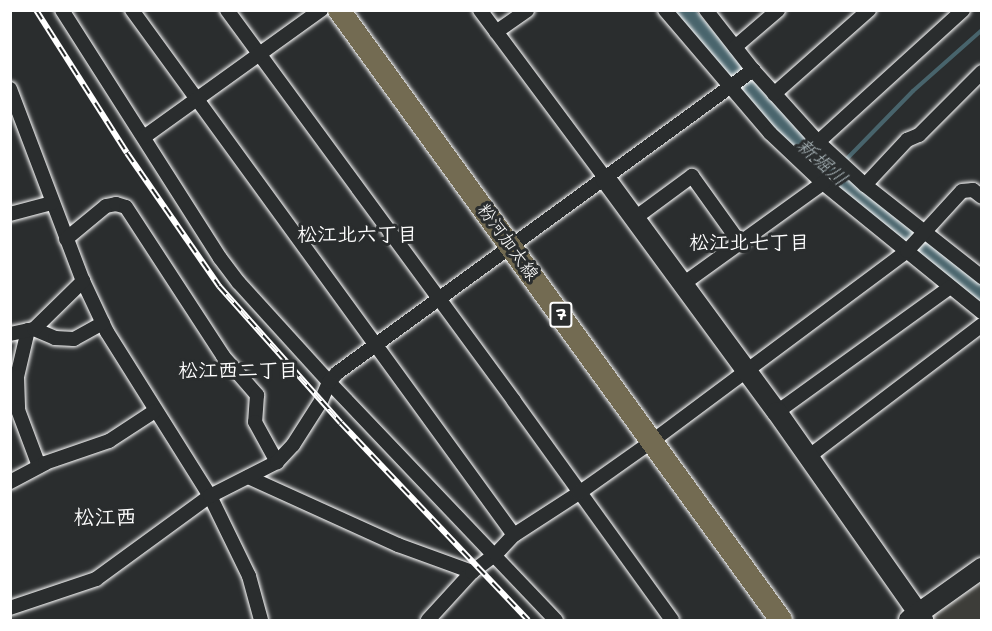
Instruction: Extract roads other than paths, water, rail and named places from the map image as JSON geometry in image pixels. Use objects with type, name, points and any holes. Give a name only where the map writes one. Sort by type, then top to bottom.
[{"type":"main road","name":"粉河加太線","points":[[339,10],[512,245],[781,621]]},
{"type":"street","points":[[62,10],[220,258],[329,382],[496,554],[556,621]]},
{"type":"street","points":[[132,10],[514,535]]},
{"type":"street","points":[[227,10],[672,621]]},
{"type":"street","points":[[144,137],[321,10]]},
{"type":"street","points":[[480,10],[777,412],[917,618],[981,568]]},
{"type":"street","points":[[496,33],[527,10]]},
{"type":"street","points":[[665,10],[770,133],[823,183],[981,312]]},
{"type":"street","points":[[706,10],[735,47],[750,72],[774,94],[818,142],[865,185],[981,277]]},
{"type":"street","points":[[735,47],[778,10]]},
{"type":"street","points":[[774,94],[869,10]]},
{"type":"street","points":[[818,142],[963,10]]},
{"type":"street","points":[[10,608],[96,579],[210,496],[277,462],[293,445],[321,401],[329,382],[375,344],[750,72]]},
{"type":"street","points":[[865,185],[907,140],[919,135],[981,72]]},
{"type":"street","points":[[11,90],[83,281],[103,323],[155,411],[189,459],[210,496],[239,553],[261,621]]},
{"type":"street","points":[[634,218],[692,176],[740,243]]},
{"type":"street","points":[[683,284],[823,183]]},
{"type":"street","points":[[428,621],[472,572],[496,554],[514,535],[651,442],[907,251],[962,191],[973,190],[981,197]]},
{"type":"street","points":[[10,214],[52,203]]},
{"type":"street","points":[[66,239],[106,206],[116,204],[126,207],[223,356],[257,395],[255,422],[277,462]]},
{"type":"street","points":[[10,334],[31,329],[83,281]]},
{"type":"street","points":[[777,412],[950,287]]},
{"type":"street","points":[[31,329],[55,338],[74,339],[103,323]]},
{"type":"street","points":[[808,457],[981,325]]},
{"type":"street","points":[[31,329],[17,377],[14,412],[39,466]]},
{"type":"street","points":[[10,482],[39,466],[109,441],[155,411]]},
{"type":"street","points":[[248,477],[398,545],[472,572]]},
{"type":"waterway","name":"新堀川","points":[[681,10],[763,108],[832,174],[982,294]]},
{"type":"waterway","points":[[832,174],[913,91],[982,30]]},
{"type":"railway","points":[[36,10],[127,153],[219,286],[341,423],[528,620]]},
{"type":"district","name":"松江北六丁目","points":[[357,234]]},
{"type":"district","name":"松江北七丁目","points":[[749,242]]},
{"type":"district","name":"松江西二丁目","points":[[238,370]]},
{"type":"district","name":"松江西","points":[[105,517]]}]
